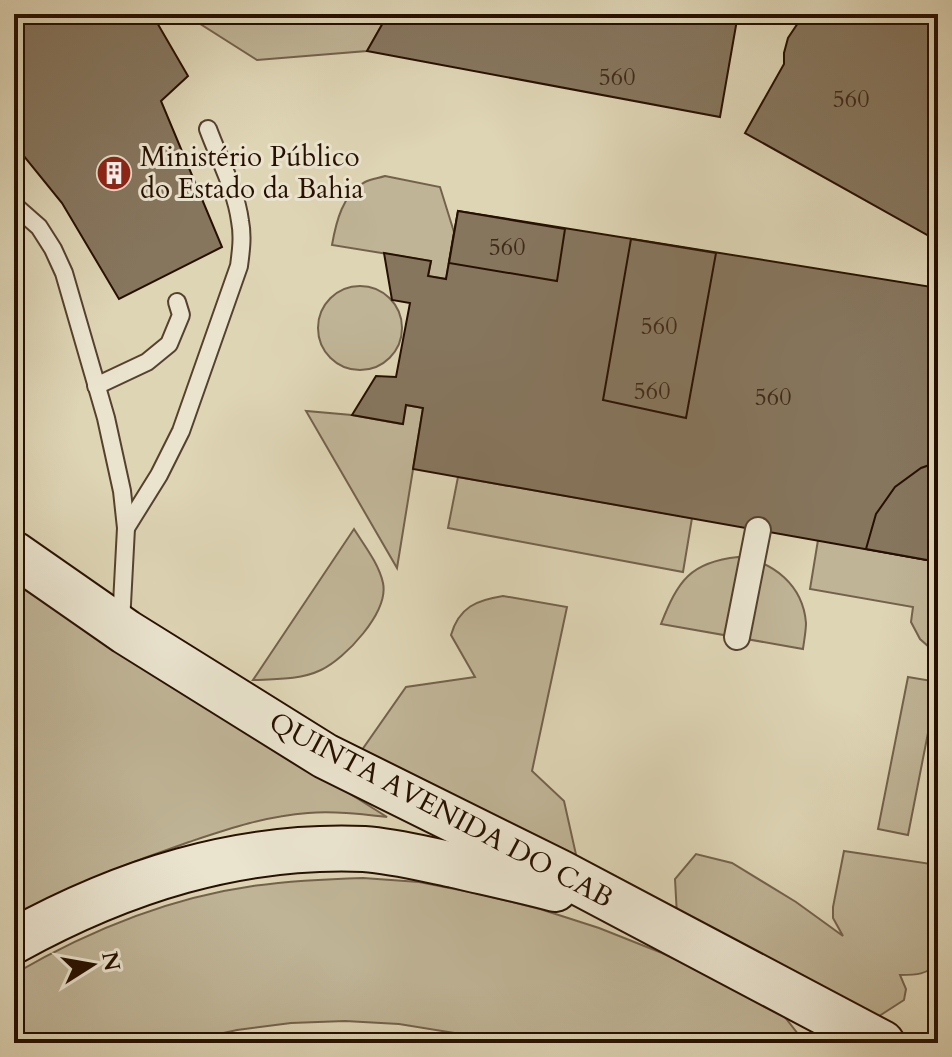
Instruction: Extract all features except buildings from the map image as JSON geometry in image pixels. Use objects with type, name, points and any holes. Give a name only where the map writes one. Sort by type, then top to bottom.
[{"type":"main road","name":"QUINTA AVENIDA DO CAB","points":[[14,554],[121,628],[325,756],[638,912],[882,1043]]},
{"type":"main road","points":[[14,941],[150,879],[203,865],[314,849],[366,849],[419,857],[525,881],[638,912]]},
{"type":"street","points":[[737,637],[758,530]]},
{"type":"lane","points":[[126,528],[159,475],[181,431],[239,266],[242,245],[240,220],[208,129]]},
{"type":"lane","points":[[14,205],[39,227],[64,273],[106,418],[122,491],[126,528],[121,628]]},
{"type":"lane","points":[[96,386],[147,362],[169,344],[181,315],[177,302]]},
{"type":"shaded area","points":[[189,14],[388,14],[367,51],[257,60]]},
{"type":"shaded area","points":[[385,176],[440,187],[454,232],[446,279],[428,276],[431,261],[332,245],[338,218],[351,193],[365,182]]},
{"type":"shaded area","points":[[360,286],[376,289],[390,298],[399,312],[402,328],[399,344],[390,358],[376,367],[360,370],[344,367],[330,358],[321,344],[318,328],[321,312],[330,298],[344,289]]},
{"type":"shaded area","points":[[406,405],[423,408],[397,568],[306,411],[402,424]]},
{"type":"shaded area","points":[[458,477],[692,518],[683,572],[448,528]]},
{"type":"shaded area","points":[[354,529],[375,562],[383,583],[383,595],[372,620],[342,656],[321,670],[296,677],[253,680]]},
{"type":"shaded area","points":[[818,540],[938,562],[938,655],[920,639],[911,622],[913,607],[810,589]]},
{"type":"shaded area","points":[[738,557],[763,564],[792,586],[804,609],[803,649],[661,624],[673,596],[688,576],[708,564]]},
{"type":"shaded area","points":[[14,583],[387,817],[318,812],[247,824],[122,867],[14,915]]},
{"type":"shaded area","points":[[503,596],[567,607],[532,771],[564,801],[579,868],[350,767],[406,687],[475,677],[451,635],[454,625],[470,606]]},
{"type":"shaded area","points":[[908,677],[938,682],[908,835],[878,829]]},
{"type":"shaded area","points":[[844,851],[938,865],[938,962],[926,972],[900,975],[906,989],[904,1000],[876,1018],[678,934],[675,879],[696,854],[732,863],[796,902],[843,936],[833,918],[833,907]]},
{"type":"shaded area","points":[[363,878],[419,882],[480,894],[599,928],[724,982],[784,1016],[805,1043],[516,1043],[399,1024],[345,1021],[291,1023],[237,1030],[178,1043],[14,1043],[14,974],[100,930],[160,908],[221,891],[281,883]]},
{"type":"place","name":"Ministério Público do Estado da Bahia","points":[[114,173]]}]
